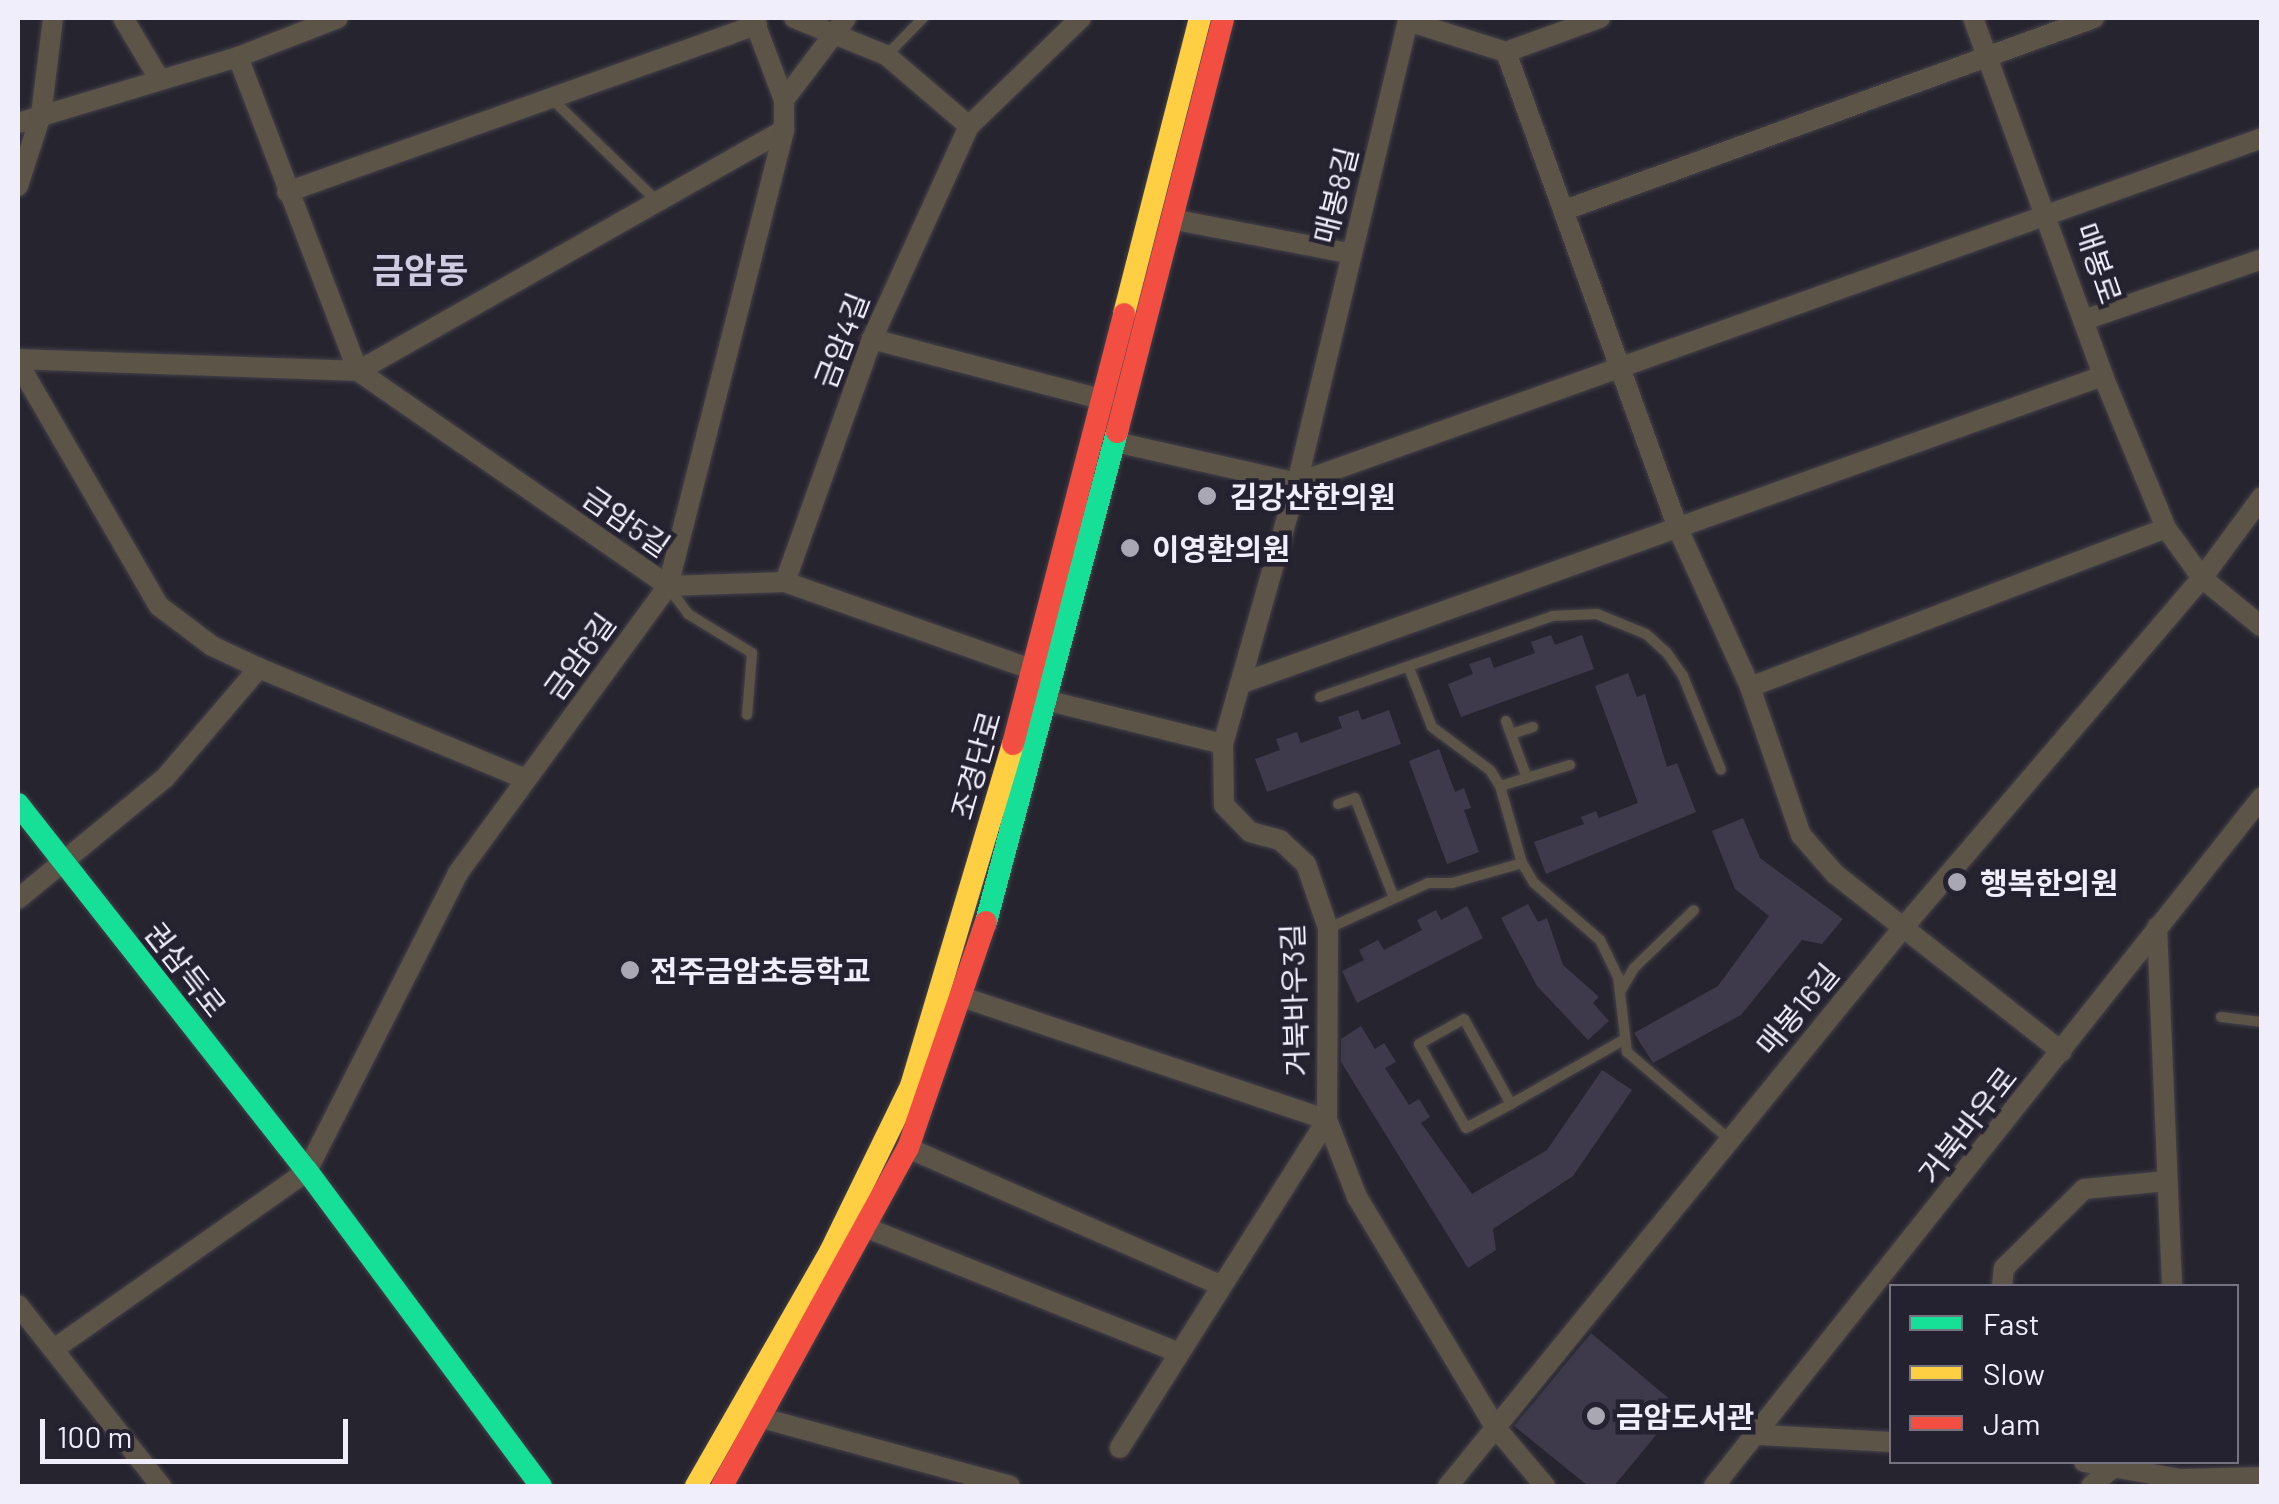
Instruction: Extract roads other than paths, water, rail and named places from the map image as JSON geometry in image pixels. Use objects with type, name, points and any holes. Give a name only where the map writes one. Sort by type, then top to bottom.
[{"type":"street","points":[[18,186],[42,115],[53,18]]},
{"type":"street","points":[[123,18],[160,80]]},
{"type":"street","points":[[18,122],[238,57],[338,18]]},
{"type":"street","points":[[794,18],[842,24],[886,55],[969,126]]},
{"type":"street","name":"금암4길","points":[[786,582],[872,339],[969,126],[1081,18]]},
{"type":"street","name":"조경단로","points":[[696,1486],[830,1252],[910,1086],[1033,670],[1200,18]]},
{"type":"street","name":"조경단로","points":[[722,1486],[868,1228],[908,1148],[965,998],[1049,701],[1223,18]]},
{"type":"street","points":[[1600,18],[1506,52],[1679,531],[1750,687],[1802,835],[1835,874],[2062,1052]]},
{"type":"street","name":"매봉로","points":[[1973,18],[2050,214],[2103,376],[2166,528],[2202,578],[2262,627]]},
{"type":"street","points":[[1565,210],[2094,18]]},
{"type":"street","name":"매봉8길","points":[[1223,744],[1245,682],[1297,483],[1409,19],[1506,52]]},
{"type":"street","name":"금암6길","points":[[307,1171],[458,873],[668,586],[784,130],[784,100],[755,21],[552,99]]},
{"type":"street","points":[[784,100],[842,24]]},
{"type":"street","points":[[238,57],[358,371]]},
{"type":"street","points":[[287,192],[552,99]]},
{"type":"street","points":[[18,361],[358,371],[784,130]]},
{"type":"street","points":[[1115,442],[1297,483],[2260,143]]},
{"type":"street","points":[[1170,218],[1352,254]]},
{"type":"street","points":[[2087,319],[2262,259]]},
{"type":"street","points":[[872,339],[1104,400]]},
{"type":"street","points":[[18,361],[159,606],[212,646],[526,779]]},
{"type":"street","name":"금암5길","points":[[358,371],[668,586],[786,582],[1033,670]]},
{"type":"street","points":[[1245,682],[1679,531],[2103,376]]},
{"type":"street","name":"매봉16길","points":[[1448,1486],[1902,929],[2202,578],[2262,496]]},
{"type":"street","points":[[1750,687],[2166,528]]},
{"type":"street","points":[[18,899],[165,778],[260,668]]},
{"type":"street","points":[[1033,670],[1049,701],[1223,744]]},
{"type":"street","name":"거북바우3길","points":[[1223,744],[1224,805],[1250,832],[1280,840],[1306,864],[1328,928],[1327,1120],[1358,1196],[1496,1428],[1545,1486]]},
{"type":"street","name":"거북바우로","points":[[1714,1486],[1760,1435],[2262,797]]},
{"type":"street","name":"권삼득로","points":[[18,804],[307,1171],[541,1486]]},
{"type":"street","points":[[2157,928],[2172,1284]]},
{"type":"street","points":[[965,998],[1327,1120],[1120,1448]]},
{"type":"street","points":[[908,1148],[1220,1285]]},
{"type":"street","points":[[54,1349],[307,1171]]},
{"type":"street","points":[[2002,1284],[2004,1268],[2084,1189],[2167,1181]]},
{"type":"street","points":[[868,1228],[1180,1353]]},
{"type":"street","points":[[18,1305],[161,1486]]},
{"type":"street","points":[[762,1418],[1010,1486]]},
{"type":"street","points":[[1760,1435],[1889,1442]]},
{"type":"street","points":[[2100,1464],[2180,1476],[2262,1478]]},
{"type":"street","points":[[2091,1486],[2115,1466]]},
{"type":"lane","points":[[886,55],[923,18]]},
{"type":"lane","points":[[552,99],[659,204]]},
{"type":"lane","points":[[668,586],[688,614],[752,652],[747,716]]},
{"type":"lane","points":[[1320,697],[1552,616],[1597,614],[1623,622],[1667,652],[1683,676],[1721,770]]},
{"type":"lane","points":[[1408,668],[1432,727],[1490,770],[1500,786],[1522,862],[1534,884],[1600,940],[1620,993],[1623,1040],[1638,1064],[1728,1139]]},
{"type":"lane","points":[[1506,720],[1527,778]]},
{"type":"lane","points":[[1511,734],[1533,727]]},
{"type":"lane","points":[[1500,786],[1570,765]]},
{"type":"lane","points":[[1338,804],[1355,798],[1394,898]]},
{"type":"lane","points":[[1328,928],[1394,898],[1522,862]]},
{"type":"lane","points":[[1620,993],[1634,968],[1694,910]]},
{"type":"lane","points":[[2221,1017],[2262,1022]]},
{"type":"lane","points":[[1512,1104],[1464,1019],[1419,1044],[1466,1128],[1512,1104],[1623,1040]]},
{"type":"place","name":"김강산한의원","points":[[1207,496]]},
{"type":"place","name":"이영환의원","points":[[1130,548]]},
{"type":"place","name":"행복한의원","points":[[1957,882]]},
{"type":"place","name":"전주금암초등학교","points":[[630,970]]},
{"type":"place","name":"금암도서관","points":[[1596,1416]]},
{"type":"district","name":"금암동","points":[[420,269]]}]
